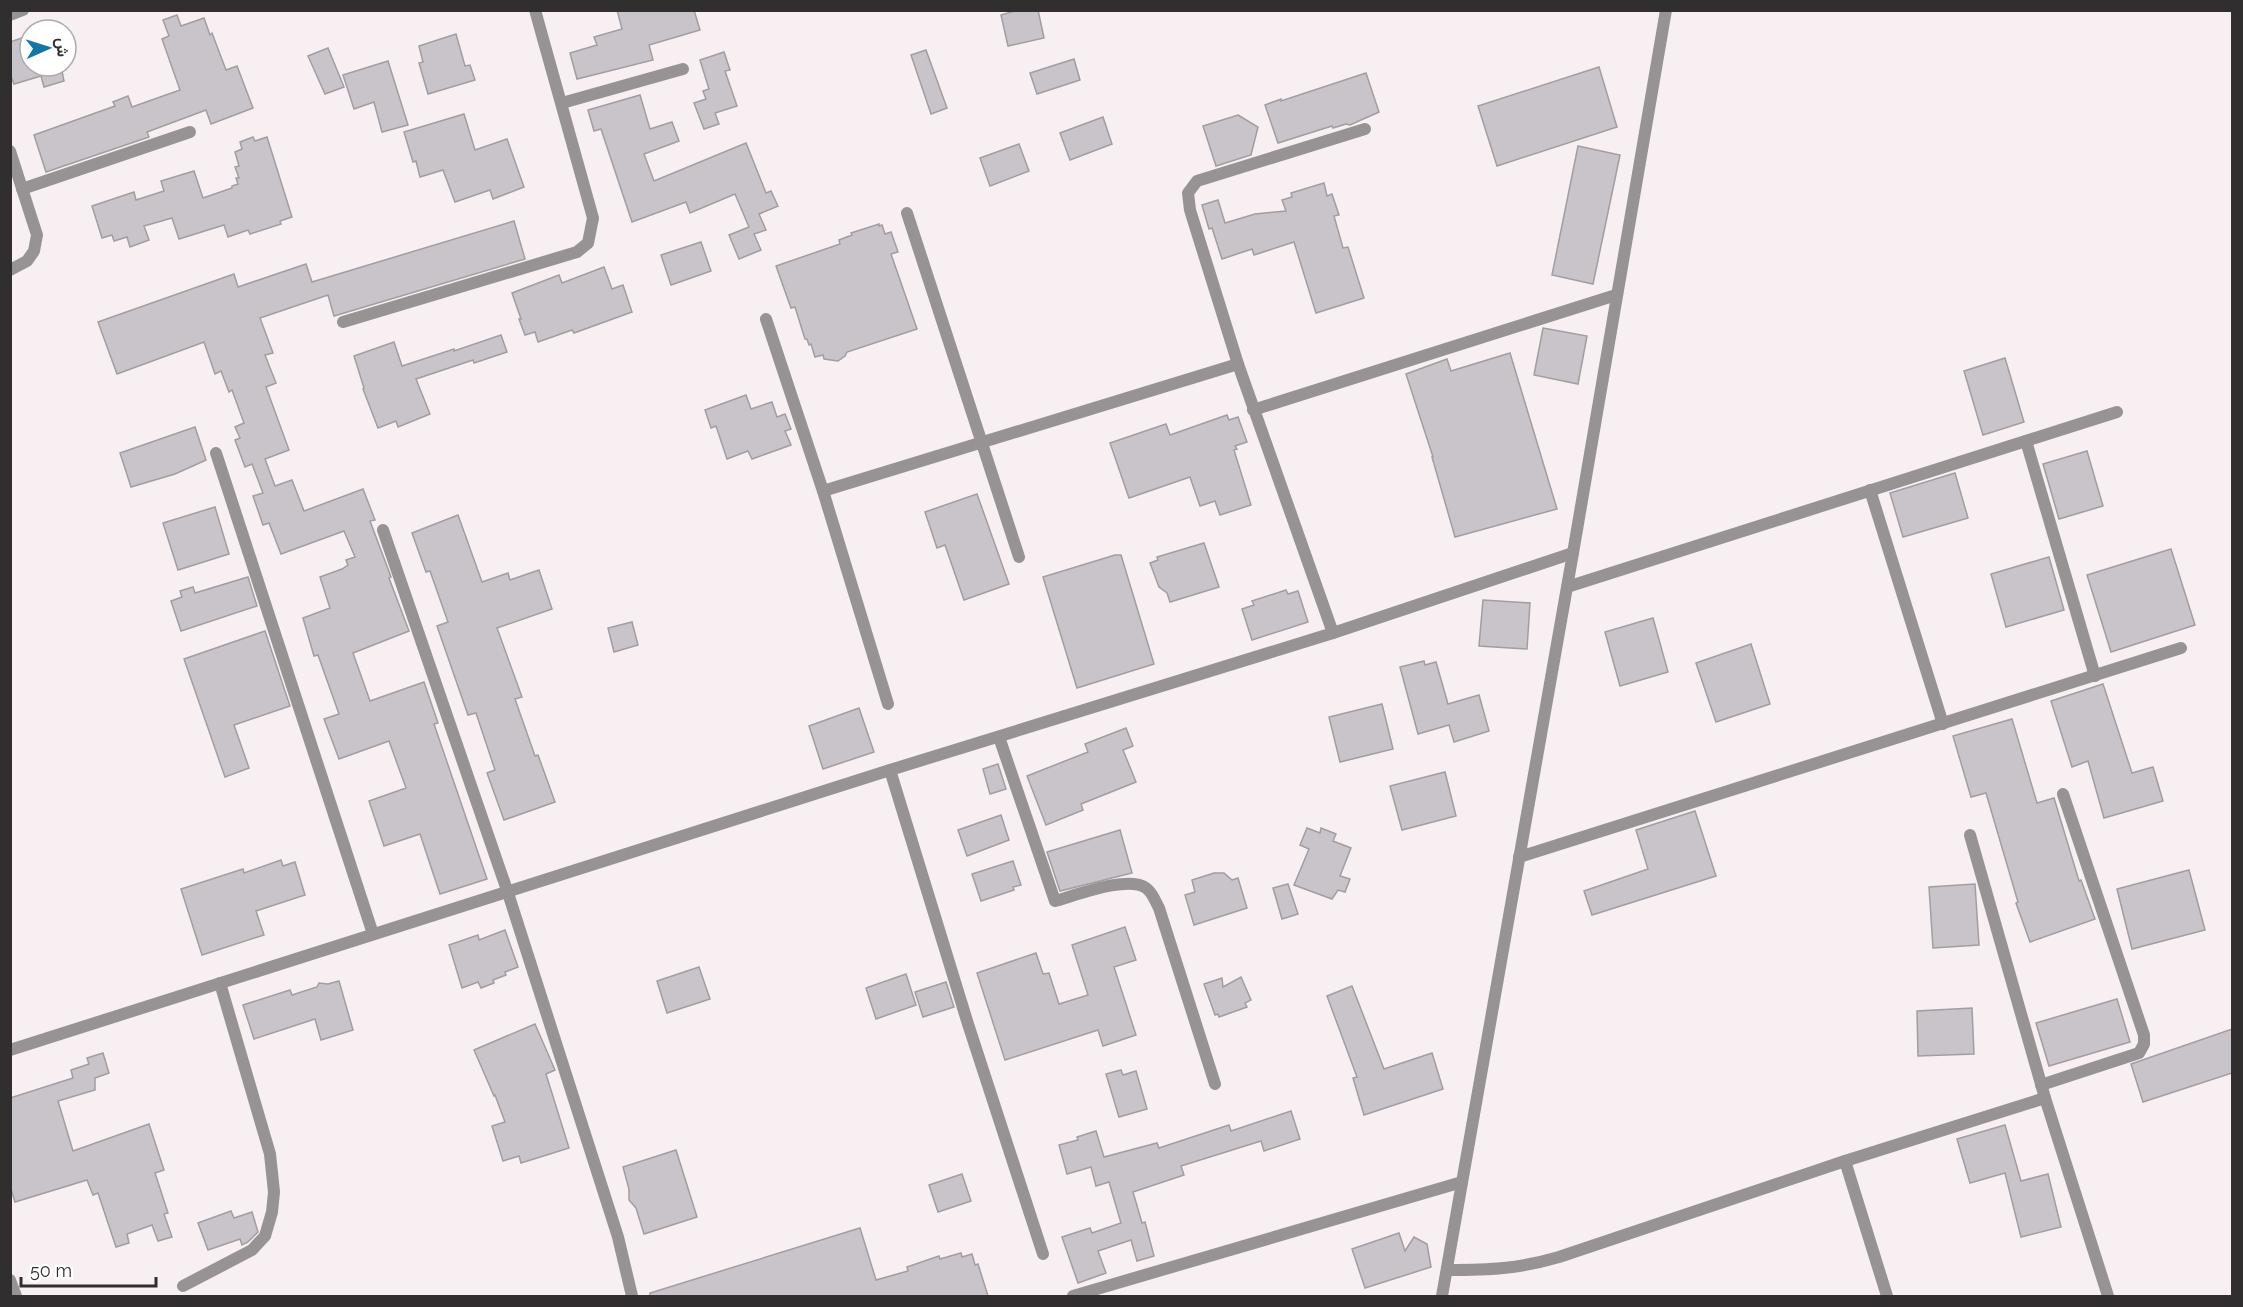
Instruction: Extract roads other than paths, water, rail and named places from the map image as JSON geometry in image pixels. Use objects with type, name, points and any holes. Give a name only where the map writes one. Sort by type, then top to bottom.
[{"type":"street","points":[[10,15],[23,10]]},
{"type":"street","points":[[343,322],[577,252],[588,243],[593,218],[535,10]]},
{"type":"street","points":[[1442,1296],[1574,553],[1666,10]]},
{"type":"street","points":[[562,103],[683,69]]},
{"type":"street","points":[[1333,633],[1253,410],[1190,210],[1188,193],[1197,181],[1365,129]]},
{"type":"street","points":[[22,189],[190,132]]},
{"type":"street","points":[[10,151],[37,236],[34,251],[27,261],[10,270]]},
{"type":"street","points":[[907,213],[1019,557]]},
{"type":"street","points":[[1253,410],[1616,295]]},
{"type":"street","points":[[766,319],[823,491],[888,704]]},
{"type":"street","points":[[823,491],[1238,364]]},
{"type":"street","points":[[1567,587],[2117,412]]},
{"type":"street","points":[[2026,441],[2095,676]]},
{"type":"street","points":[[216,453],[373,934]]},
{"type":"street","points":[[1870,490],[1943,724]]},
{"type":"street","points":[[383,530],[508,893],[618,1237],[632,1296]]},
{"type":"street","points":[[10,1050],[890,770],[1333,633],[1574,553]]},
{"type":"street","points":[[1519,857],[2181,648]]},
{"type":"street","points":[[999,737],[1055,901],[1120,884],[1134,883],[1145,887],[1152,893],[1159,908],[1215,1084]]},
{"type":"street","points":[[890,770],[971,1035],[1043,1254]]},
{"type":"street","points":[[2041,1085],[2139,1053],[2144,1044],[2144,1035],[2063,794]]},
{"type":"street","points":[[1970,834],[2041,1085],[2108,1296]]},
{"type":"street","points":[[183,1286],[252,1250],[265,1236],[272,1212],[274,1192],[270,1154],[220,983]]},
{"type":"street","points":[[1447,1270],[1503,1270],[1532,1265],[1845,1161],[2045,1098]]},
{"type":"street","points":[[1845,1161],[1887,1296]]},
{"type":"street","points":[[1073,1296],[1462,1182]]},
{"type":"street","points":[[10,1280],[16,1296]]}]
